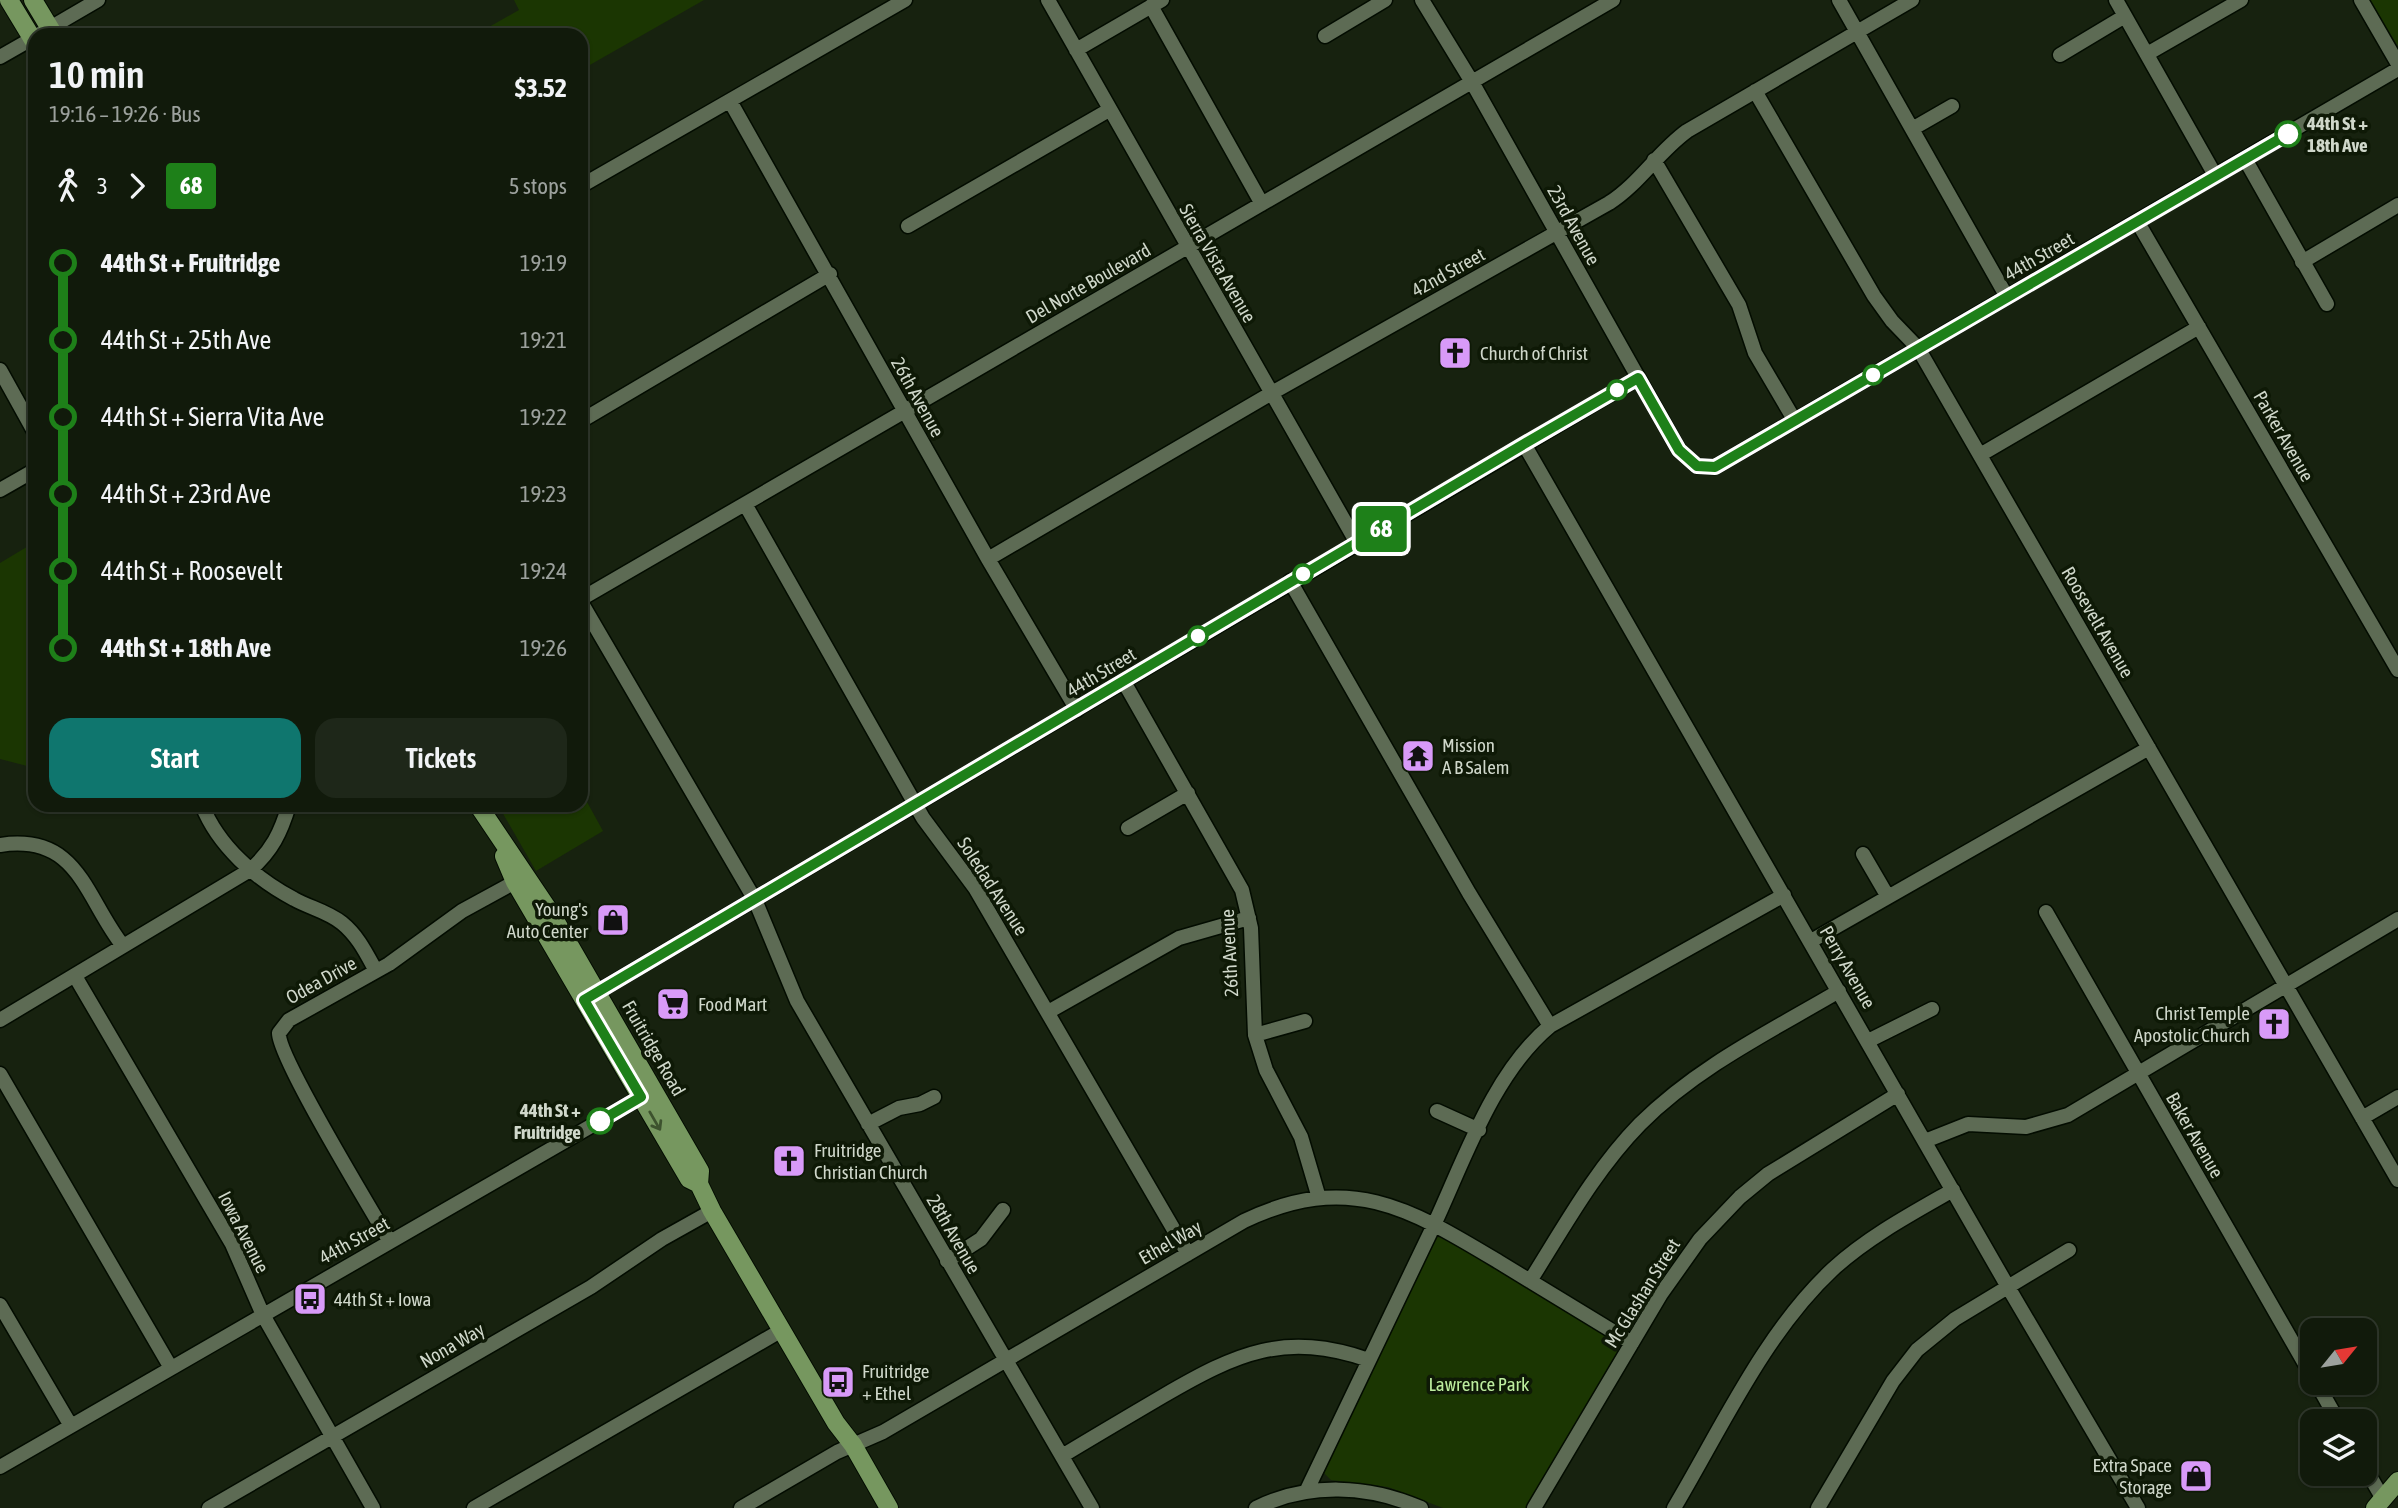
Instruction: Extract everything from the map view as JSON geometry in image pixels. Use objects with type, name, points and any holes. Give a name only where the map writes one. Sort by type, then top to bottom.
[{"type":"main road","points":[[9,0],[34,28]]},
{"type":"main road","points":[[33,0],[39,28]]},
{"type":"main road","name":"Fruitridge Road","points":[[482,812],[515,882],[590,996],[648,1094],[700,1171],[699,1184],[712,1211],[889,1508]]},
{"type":"main road","name":"Fruitridge Road","points":[[493,831],[528,877],[590,996]]},
{"type":"main road","points":[[2379,1503],[2398,1481]]},
{"type":"street","points":[[54,28],[98,0]]},
{"type":"street","points":[[588,182],[905,0]]},
{"type":"street","name":"Sierra Vista Avenue","points":[[1048,0],[1357,543]]},
{"type":"street","points":[[1325,36],[1385,0]]},
{"type":"street","name":"23rd Avenue","points":[[1422,0],[1472,82],[1679,450],[1697,466]]},
{"type":"street","name":"Del Norte Boulevard","points":[[588,596],[1613,0]]},
{"type":"street","points":[[1839,0],[2007,297]]},
{"type":"street","name":"42nd Street","points":[[988,559],[1270,394],[1618,197],[1687,131],[1912,0]]},
{"type":"street","points":[[2116,0],[2215,175]]},
{"type":"street","points":[[2147,54],[2241,0]]},
{"type":"street","points":[[2361,0],[2398,66]]},
{"type":"street","points":[[1076,50],[1157,3],[1262,204]]},
{"type":"street","points":[[2060,55],[2125,16]]},
{"type":"street","points":[[0,57],[28,43]]},
{"type":"street","name":"44th Street","points":[[1697,466],[1715,467],[2245,159],[2398,66]]},
{"type":"street","name":"Roosevelt Avenue","points":[[1755,91],[1874,296],[1892,321],[1918,348],[2398,1180]]},
{"type":"street","name":"26th Avenue","points":[[730,101],[830,274],[988,559],[1077,710]]},
{"type":"street","points":[[1912,129],[1952,106]]},
{"type":"street","points":[[908,226],[1109,110]]},
{"type":"street","points":[[2245,159],[2327,304]]},
{"type":"street","points":[[1654,160],[1739,305],[1755,353],[1795,421]]},
{"type":"street","points":[[2302,262],[2398,205]]},
{"type":"street","name":"Parker Avenue","points":[[2137,221],[2398,670]]},
{"type":"street","points":[[588,417],[830,274]]},
{"type":"street","points":[[1980,456],[2199,327]]},
{"type":"street","points":[[0,370],[28,420]]},
{"type":"street","name":"44th Street","points":[[590,996],[1638,378]]},
{"type":"street","name":"Perry Avenue","points":[[1524,444],[2007,1287],[2138,1508]]},
{"type":"street","points":[[0,490],[28,474]]},
{"type":"street","name":"Soledad Avenue","points":[[745,504],[923,818],[966,873],[1188,1254]]},
{"type":"street","points":[[1290,581],[1469,893],[1550,1026]]},
{"type":"street","name":"28th Avenue","points":[[588,612],[755,900],[797,1001],[1092,1508]]},
{"type":"street","name":"26th Avenue","points":[[1124,682],[1237,878],[1250,918],[1255,1035],[1266,1070],[1301,1137],[1319,1198]]},
{"type":"street","points":[[1811,941],[2149,748]]},
{"type":"street","points":[[1128,828],[1188,793]]},
{"type":"street","points":[[204,812],[207,819],[250,870],[293,899],[326,912],[343,925],[358,940],[376,971]]},
{"type":"street","points":[[0,1020],[250,870],[266,857],[278,838],[287,812]]},
{"type":"street","points":[[0,845],[33,844],[63,858],[84,881],[123,946]]},
{"type":"street","points":[[1863,854],[1888,897]]},
{"type":"street","name":"Odea Drive","points":[[390,1242],[306,1095],[279,1038],[281,1028],[289,1020],[376,971],[462,911],[515,882]]},
{"type":"street","points":[[1306,1492],[1479,1130],[1510,1069],[1527,1045],[1550,1026],[1784,895]]},
{"type":"street","name":"Baker Avenue","points":[[2046,912],[2300,1355]]},
{"type":"street","points":[[1048,1013],[1179,938],[1250,918]]},
{"type":"street","points":[[1925,1141],[1968,1124],[2026,1127],[2054,1121],[2398,919]]},
{"type":"street","name":"Iowa Avenue","points":[[75,976],[232,1244],[263,1315],[373,1508]]},
{"type":"street","points":[[1530,1281],[1600,1171],[1640,1124],[1686,1084],[1717,1062],[1839,991]]},
{"type":"street","points":[[1868,1041],[1932,1009]]},
{"type":"street","points":[[1255,1035],[1305,1020]]},
{"type":"street","points":[[0,1074],[171,1368]]},
{"type":"street","name":"44th Street","points":[[0,1467],[648,1094]]},
{"type":"street","name":"Mc Glashan Street","points":[[1534,1508],[1678,1267],[1700,1239],[1740,1197],[1791,1157],[1898,1094]]},
{"type":"street","points":[[868,1124],[899,1108],[920,1104],[934,1097]]},
{"type":"street","points":[[2362,1118],[2398,1097]]},
{"type":"street","points":[[1437,1111],[1479,1130]]},
{"type":"street","points":[[1674,1508],[1767,1350],[1800,1304],[1853,1252],[1953,1190]]},
{"type":"street","name":"Ethel Way","points":[[741,1508],[853,1445],[883,1432],[1263,1212],[1319,1198],[1370,1200],[1393,1205],[1434,1223],[1632,1343]]},
{"type":"street","points":[[947,1261],[981,1239],[1003,1209]]},
{"type":"street","name":"Nona Way","points":[[209,1508],[591,1287],[662,1238],[712,1211]]},
{"type":"street","points":[[1818,1508],[1893,1381],[1917,1350],[1955,1319],[2069,1250]]},
{"type":"street","points":[[2,1313],[71,1426]]},
{"type":"street","points":[[474,1508],[782,1330]]},
{"type":"street","points":[[1062,1456],[1209,1369],[1243,1354],[1285,1346],[1307,1346],[1369,1360]]},
{"type":"street","points":[[2372,1486],[2379,1503]]},
{"type":"street","points":[[1256,1508],[1306,1492],[1360,1490],[1382,1493],[1421,1508]]},
{"type":"green space","points":[[514,0],[704,0],[588,66],[588,28],[487,28],[519,10]]},
{"type":"green space","points":[[2370,0],[2398,0],[2398,46],[2397,45]]},
{"type":"green space","points":[[28,546],[28,766],[0,759],[0,563]]},
{"type":"green space","points":[[588,804],[603,831],[536,871],[502,812],[588,812]]},
{"type":"green space","name":"Lawrence Park","points":[[1437,1237],[1445,1238],[1620,1344],[1619,1352],[1526,1508],[1443,1508],[1388,1487],[1331,1480],[1324,1473]]},
{"type":"bus line","name":"68","points":[[600,1121],[641,1097],[584,1000],[918,805],[1524,444],[1638,378],[1679,450],[1697,466],[1715,467],[2288,134]]},
{"type":"place","name":"44th St + 18th Ave","points":[[2288,134]]},
{"type":"place","name":"Church of Christ","points":[[1455,353]]},
{"type":"place","name":"Mission A B Salem","points":[[1418,756]]},
{"type":"place","name":"Young's Auto Center","points":[[613,920]]},
{"type":"place","name":"Food Mart","points":[[673,1004]]},
{"type":"place","name":"Christ Temple Apostolic Church","points":[[2274,1024]]},
{"type":"place","name":"44th St + Fruitridge","points":[[600,1121]]},
{"type":"place","name":"Fruitridge Christian Church","points":[[789,1161]]},
{"type":"place","name":"44th St + Iowa","points":[[310,1299]]},
{"type":"place","name":"Fruitridge + Ethel","points":[[838,1382]]},
{"type":"place","name":"Extra Space Storage","points":[[2196,1476]]}]
